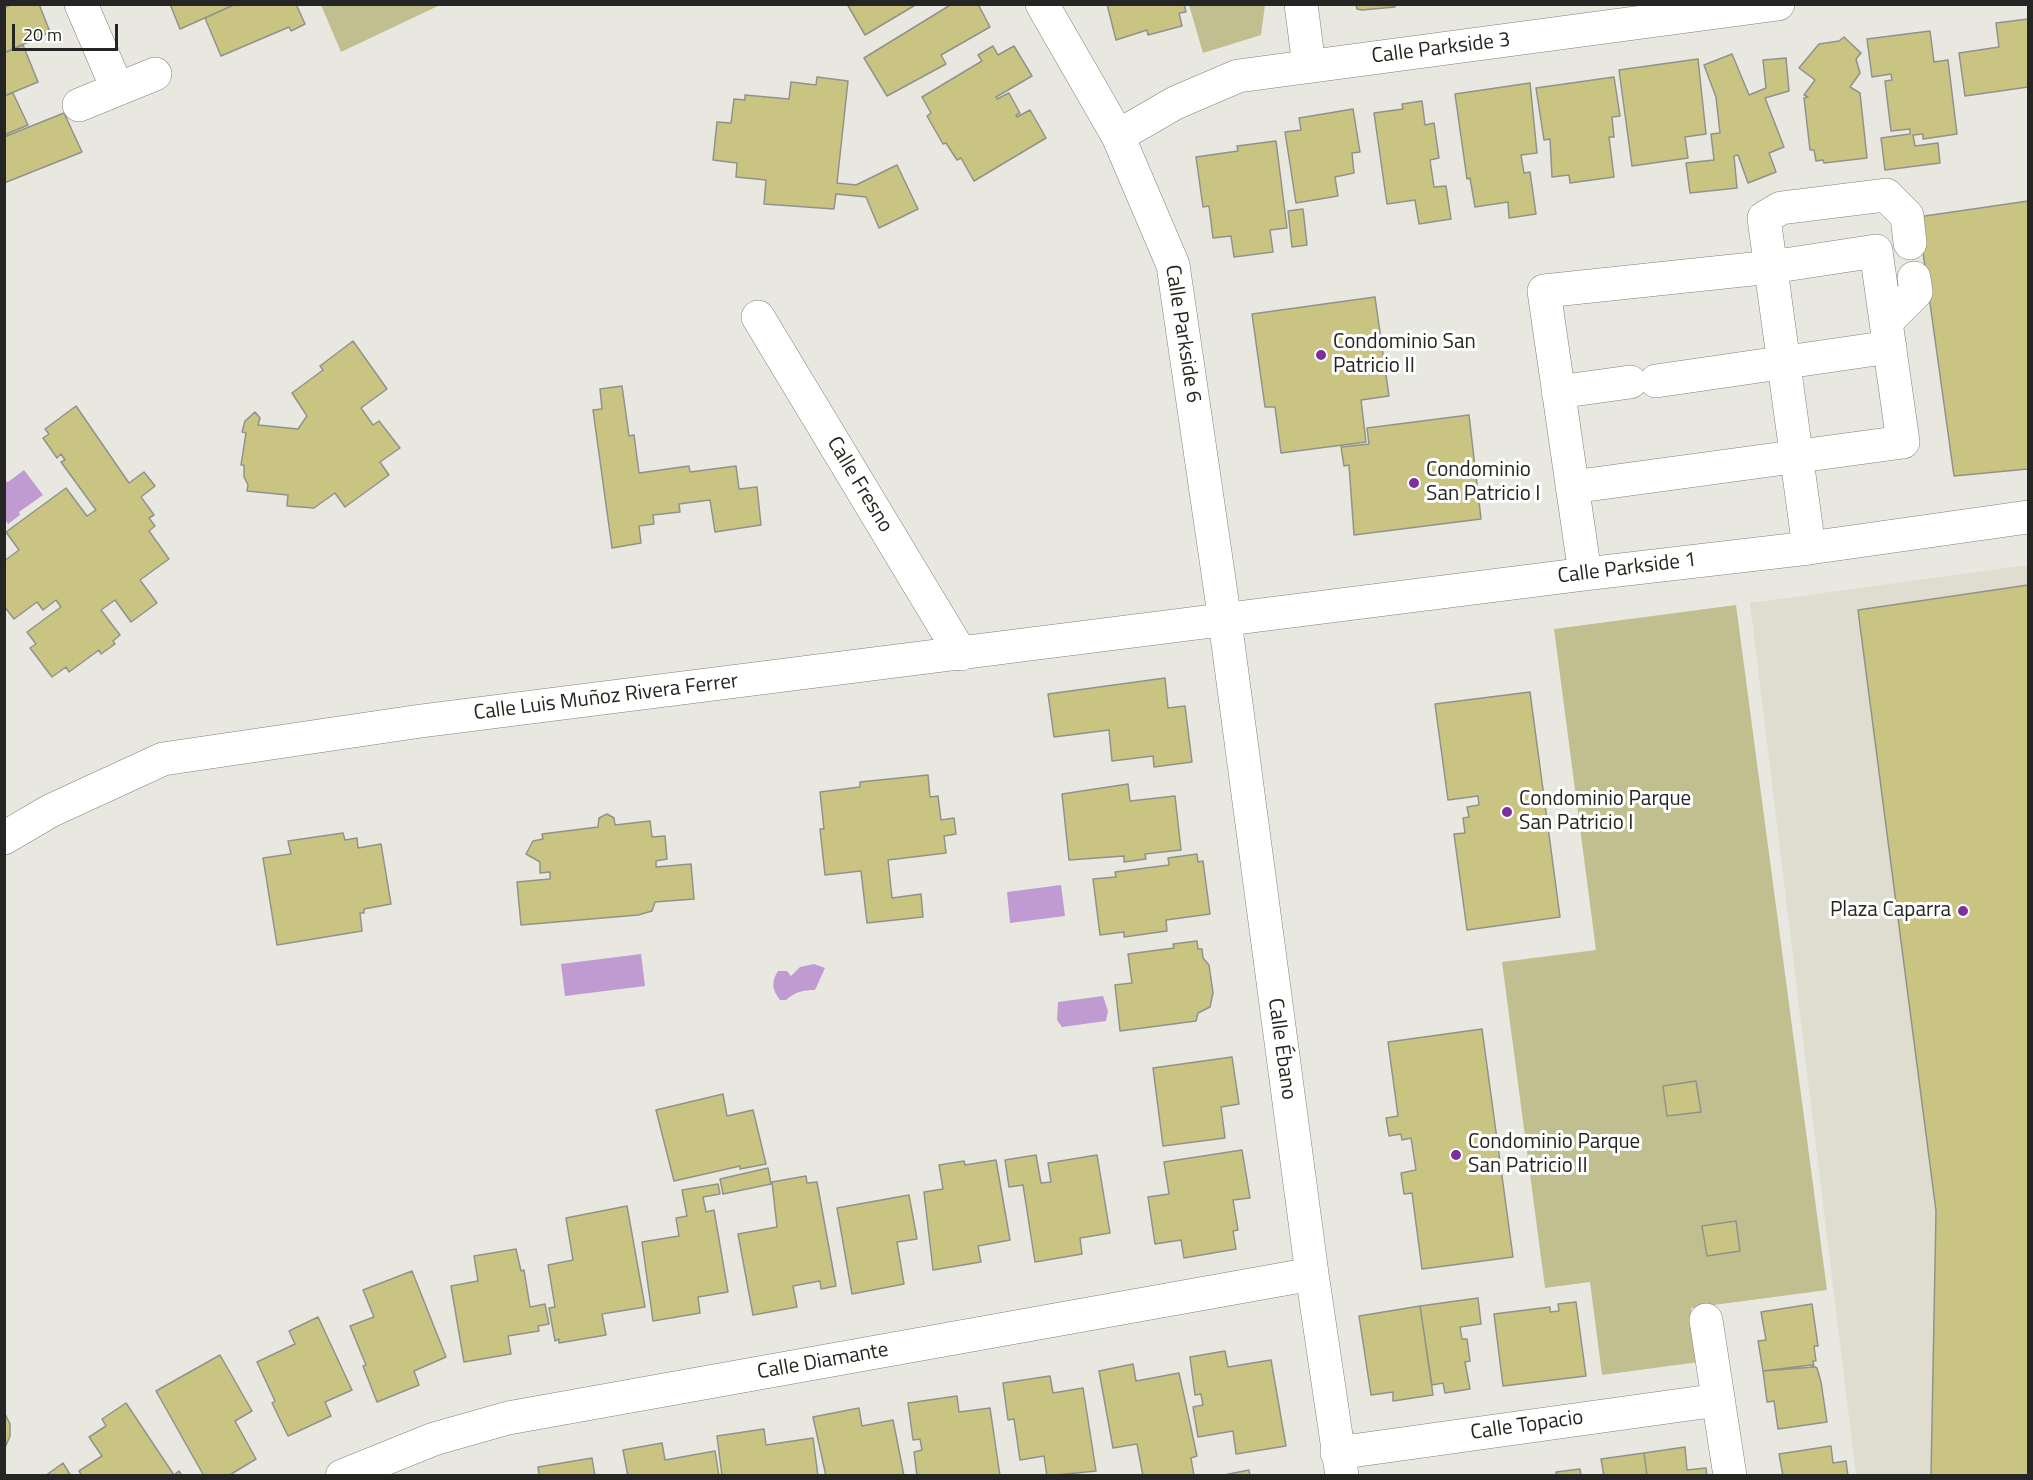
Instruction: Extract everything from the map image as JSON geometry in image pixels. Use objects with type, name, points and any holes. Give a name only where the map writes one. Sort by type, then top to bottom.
[{"type":"street","points":[[81,4],[117,88]]},
{"type":"street","name":"Calle Parkside 6","points":[[1042,4],[1118,136],[1173,266],[1225,621]]},
{"type":"street","points":[[1301,4],[1310,66]]},
{"type":"street","name":"Calle Parkside 3","points":[[1118,136],[1175,103],[1238,76],[1697,10],[1778,4]]},
{"type":"street","points":[[79,105],[155,74]]},
{"type":"street","points":[[1809,548],[1764,218],[1781,208],[1886,195],[1907,216],[1910,243]]},
{"type":"street","points":[[1572,487],[1903,442],[1876,251],[1771,267],[1544,291],[1558,392],[1572,487],[1585,574]]},
{"type":"street","points":[[1558,392],[1784,362],[1888,335],[1916,292],[1914,278]]},
{"type":"street","name":"Calle Fresno","points":[[758,317],[961,654]]},
{"type":"street","name":"Calle Parkside 1","points":[[1225,621],[1585,574],[1809,548],[2028,517]]},
{"type":"street","name":"Calle Luis Muñoz Rivera Ferrer","points":[[4,838],[50,811],[163,759],[421,721],[1225,621]]},
{"type":"street","name":"Calle Ébano","points":[[1225,621],[1339,1464]]},
{"type":"street","name":"Calle Diamante","points":[[342,1476],[424,1443],[508,1418],[1312,1275]]},
{"type":"street","points":[[1706,1320],[1730,1476]]},
{"type":"street","name":"Calle Topacio","points":[[1339,1464],[1718,1400]]},
{"type":"shaded area","points":[[321,5],[440,5],[341,52]]},
{"type":"shaded area","points":[[1189,5],[1265,5],[1261,35],[1203,53]]},
{"type":"shaded area","points":[[24,470],[43,495],[19,512],[20,515],[8,524],[5,519],[5,481],[8,482]]},
{"type":"shaded area","points":[[2028,565],[2028,1475],[1856,1475],[1750,603]]},
{"type":"shaded area","points":[[1736,605],[1827,1290],[1691,1308],[1699,1362],[1602,1375],[1590,1282],[1545,1288],[1502,962],[1596,950],[1554,629]]},
{"type":"shaded area","points":[[1061,885],[1065,916],[1010,923],[1007,892]]},
{"type":"shaded area","points":[[641,954],[645,986],[565,996],[561,964]]},
{"type":"shaded area","points":[[814,964],[825,968],[815,990],[799,992],[786,1000],[780,1000],[773,986],[778,971],[787,971],[791,976],[800,967]]},
{"type":"shaded area","points":[[1103,996],[1108,1011],[1106,1021],[1062,1027],[1057,1020],[1058,1002]]},
{"type":"building","points":[[12,4],[39,4],[50,32],[4,53],[4,8]]},
{"type":"building","points":[[170,4],[236,4],[180,29]]},
{"type":"building","points":[[236,4],[296,4],[305,24],[291,31],[289,27],[221,56],[205,18]]},
{"type":"building","points":[[847,4],[917,4],[865,35]]},
{"type":"building","points":[[952,4],[978,4],[990,27],[941,55],[946,64],[887,96],[864,58]]},
{"type":"building","points":[[1107,4],[1184,4],[1186,12],[1179,13],[1182,26],[1148,35],[1147,30],[1116,40]]},
{"type":"building","points":[[1356,4],[1394,4],[1395,7],[1362,10],[1357,9]]},
{"type":"building","points":[[2028,19],[2028,87],[1965,96],[1959,53],[1999,47],[1996,23]]},
{"type":"building","points":[[1930,31],[1934,62],[1948,60],[1957,134],[1923,139],[1923,134],[1913,135],[1915,146],[1938,143],[1940,163],[1885,170],[1881,138],[1910,134],[1910,129],[1891,131],[1885,81],[1892,80],[1891,74],[1872,77],[1867,39]]},
{"type":"building","points":[[1844,37],[1861,53],[1856,59],[1860,73],[1850,87],[1860,93],[1867,158],[1824,163],[1823,160],[1816,161],[1814,150],[1810,150],[1804,98],[1808,97],[1804,95],[1815,80],[1799,68],[1819,44],[1839,41]]},
{"type":"building","points":[[23,45],[38,82],[4,96],[4,53]]},
{"type":"building","points":[[993,46],[998,55],[1014,46],[1032,76],[996,97],[997,99],[1009,93],[1020,113],[1016,115],[1017,117],[1030,110],[1046,138],[974,181],[961,158],[957,160],[946,143],[943,144],[927,116],[931,113],[922,97],[982,61],[978,55]]},
{"type":"building","points":[[1732,54],[1749,95],[1766,88],[1763,60],[1786,58],[1789,91],[1765,98],[1784,147],[1769,153],[1776,172],[1748,183],[1738,155],[1734,156],[1737,188],[1690,193],[1686,163],[1714,160],[1711,134],[1720,133],[1716,97],[1704,65]]},
{"type":"building","points":[[1698,59],[1706,134],[1685,137],[1688,158],[1632,166],[1619,70]]},
{"type":"building","points":[[817,77],[848,81],[837,183],[856,185],[897,165],[918,209],[879,228],[866,197],[836,194],[834,209],[764,204],[766,180],[736,177],[737,163],[713,160],[717,122],[731,123],[734,99],[745,100],[745,95],[789,99],[791,82],[816,85]]},
{"type":"building","points":[[1614,77],[1620,116],[1612,117],[1614,137],[1609,137],[1614,177],[1570,183],[1569,175],[1552,177],[1550,139],[1544,140],[1536,88]]},
{"type":"building","points":[[1530,83],[1537,153],[1521,155],[1524,173],[1530,172],[1536,214],[1509,218],[1508,202],[1475,207],[1470,178],[1467,179],[1455,94]]},
{"type":"building","points":[[13,93],[28,125],[4,135],[4,96]]},
{"type":"building","points":[[1422,101],[1425,125],[1434,123],[1439,158],[1430,160],[1434,187],[1446,186],[1451,219],[1419,224],[1415,200],[1387,204],[1374,113],[1403,109],[1402,104]]},
{"type":"building","points":[[1353,109],[1360,152],[1352,153],[1354,173],[1335,177],[1338,196],[1296,203],[1285,132],[1301,130],[1299,118]]},
{"type":"building","points":[[64,113],[82,152],[4,183],[4,137]]},
{"type":"building","points":[[1276,141],[1287,228],[1270,230],[1273,252],[1234,257],[1231,236],[1213,238],[1209,206],[1203,207],[1196,157],[1238,151],[1237,146]]},
{"type":"building","points":[[2028,201],[2028,469],[1954,476],[1918,217]]},
{"type":"building","points":[[1303,209],[1307,245],[1292,247],[1288,211]]},
{"type":"building","name":"Condominio San Patricio II","points":[[1375,297],[1389,396],[1361,400],[1366,442],[1281,453],[1275,407],[1265,407],[1252,314]]},
{"type":"building","points":[[353,341],[387,389],[361,408],[373,425],[379,421],[400,448],[380,462],[389,475],[345,507],[335,493],[314,508],[287,506],[288,495],[247,491],[244,465],[241,465],[246,433],[242,432],[245,421],[255,412],[260,418],[258,425],[298,429],[307,416],[292,393],[323,370],[320,366]]},
{"type":"building","points":[[622,386],[629,436],[634,435],[639,473],[689,466],[690,472],[736,466],[739,489],[757,487],[761,525],[715,532],[710,500],[679,504],[680,512],[653,515],[654,524],[639,526],[641,543],[612,548],[593,410],[602,409],[600,389]]},
{"type":"building","points":[[76,406],[129,483],[144,472],[155,486],[141,497],[154,515],[149,518],[155,526],[149,531],[169,559],[140,580],[157,603],[131,622],[115,600],[101,610],[120,635],[113,641],[115,644],[101,654],[99,650],[69,672],[66,667],[52,677],[30,648],[36,644],[27,632],[61,607],[56,600],[43,610],[37,602],[14,619],[4,606],[4,561],[19,550],[6,532],[66,488],[87,516],[96,510],[61,462],[65,460],[61,454],[57,458],[43,438],[49,434],[45,429]]},
{"type":"building","name":"Condominio San Patricio I","points":[[1469,415],[1481,519],[1354,535],[1349,465],[1344,466],[1341,447],[1369,444],[1367,428]]},
{"type":"building","name":"Plaza Caparra","points":[[2028,585],[2028,1476],[1931,1476],[1936,1211],[1858,610]]},
{"type":"building","points":[[1165,678],[1168,708],[1185,706],[1192,762],[1154,767],[1153,756],[1112,761],[1109,730],[1054,737],[1048,694]]},
{"type":"building","name":"Condominio Parque San Patricio I","points":[[1530,692],[1560,917],[1467,930],[1454,834],[1465,833],[1463,818],[1469,817],[1467,807],[1479,805],[1478,796],[1448,800],[1435,704]]},
{"type":"building","points":[[928,775],[930,797],[938,796],[941,820],[954,818],[956,834],[944,836],[946,853],[888,860],[892,898],[921,894],[923,917],[867,923],[861,871],[825,875],[820,829],[824,829],[820,792],[860,787],[860,782]]},
{"type":"building","points":[[1128,784],[1130,801],[1175,796],[1181,850],[1145,854],[1146,859],[1124,862],[1124,856],[1069,860],[1062,794]]},
{"type":"building","points":[[607,814],[614,818],[615,825],[650,821],[652,837],[665,836],[667,859],[656,861],[656,867],[691,864],[694,899],[655,902],[652,911],[638,915],[521,925],[517,882],[550,879],[550,872],[540,873],[540,862],[526,854],[533,841],[543,839],[542,834],[598,827],[599,818]]},
{"type":"building","points":[[343,833],[345,840],[357,838],[358,848],[381,844],[391,904],[364,909],[364,913],[360,913],[362,931],[277,945],[263,858],[291,854],[288,841]]},
{"type":"building","points":[[1197,854],[1198,862],[1203,861],[1210,914],[1166,920],[1167,931],[1124,937],[1124,932],[1100,935],[1093,879],[1116,877],[1115,872],[1169,865],[1168,858]]},
{"type":"building","points":[[1197,941],[1198,949],[1202,949],[1203,958],[1209,965],[1213,993],[1210,1007],[1198,1013],[1196,1021],[1120,1031],[1115,985],[1132,983],[1128,954],[1174,948],[1173,944]]},
{"type":"building","name":"Condominio Parque San Patricio II","points":[[1482,1029],[1513,1257],[1422,1269],[1412,1193],[1404,1194],[1401,1173],[1416,1170],[1411,1138],[1402,1140],[1401,1134],[1389,1136],[1386,1118],[1398,1116],[1388,1042]]},
{"type":"building","points":[[1232,1057],[1239,1104],[1221,1107],[1225,1138],[1163,1146],[1153,1068]]},
{"type":"building","points":[[1696,1081],[1701,1112],[1667,1116],[1663,1086]]},
{"type":"building","points":[[723,1094],[727,1116],[753,1110],[766,1164],[740,1169],[740,1166],[674,1181],[656,1110]]},
{"type":"building","points":[[1242,1150],[1250,1198],[1233,1200],[1238,1230],[1233,1231],[1236,1249],[1184,1258],[1181,1240],[1155,1244],[1148,1197],[1169,1194],[1164,1162]]},
{"type":"building","points":[[1036,1155],[1041,1183],[1051,1182],[1048,1163],[1097,1155],[1110,1233],[1080,1238],[1082,1254],[1035,1262],[1023,1185],[1009,1187],[1005,1160]]},
{"type":"building","points":[[996,1160],[1010,1240],[978,1246],[981,1262],[933,1270],[924,1192],[943,1189],[939,1165],[964,1161],[965,1165]]},
{"type":"building","points":[[768,1168],[771,1184],[723,1194],[720,1179]]},
{"type":"building","points":[[806,1176],[807,1183],[817,1182],[836,1286],[821,1289],[820,1281],[793,1286],[797,1307],[753,1315],[738,1234],[777,1227],[772,1182]]},
{"type":"building","points":[[718,1184],[720,1194],[703,1197],[706,1212],[714,1210],[728,1292],[698,1297],[700,1313],[653,1321],[642,1242],[679,1236],[676,1218],[687,1216],[682,1190]]},
{"type":"building","points":[[909,1195],[917,1239],[897,1242],[904,1284],[852,1294],[837,1208]]},
{"type":"building","points":[[627,1206],[645,1307],[602,1314],[606,1335],[559,1343],[559,1339],[555,1341],[549,1308],[555,1307],[548,1265],[573,1260],[566,1218]]},
{"type":"building","points":[[1736,1221],[1740,1251],[1707,1256],[1702,1226]]},
{"type":"building","points":[[516,1249],[521,1271],[524,1270],[530,1307],[545,1304],[549,1324],[538,1326],[539,1331],[508,1336],[511,1354],[464,1362],[451,1286],[478,1281],[474,1256]]},
{"type":"building","points":[[412,1271],[446,1357],[414,1371],[419,1385],[377,1402],[363,1366],[366,1365],[350,1326],[374,1317],[363,1290]]},
{"type":"building","points":[[1478,1298],[1481,1324],[1460,1327],[1462,1339],[1467,1339],[1470,1361],[1465,1362],[1470,1389],[1445,1393],[1443,1383],[1432,1385],[1420,1306]]},
{"type":"building","points":[[1576,1302],[1586,1376],[1503,1386],[1494,1314],[1550,1307],[1550,1312],[1559,1311],[1558,1304]]},
{"type":"building","points":[[1812,1304],[1818,1346],[1814,1346],[1816,1361],[1813,1361],[1814,1367],[1763,1371],[1758,1341],[1766,1340],[1761,1312]]},
{"type":"building","points":[[1420,1306],[1433,1395],[1393,1401],[1393,1392],[1371,1395],[1359,1316]]},
{"type":"building","points":[[318,1317],[352,1390],[325,1402],[331,1416],[288,1436],[272,1403],[275,1401],[257,1362],[295,1344],[289,1331]]},
{"type":"building","points":[[1225,1351],[1228,1367],[1271,1360],[1286,1446],[1236,1454],[1233,1431],[1198,1437],[1193,1407],[1203,1405],[1201,1394],[1195,1395],[1190,1357]]},
{"type":"building","points":[[220,1355],[252,1411],[235,1421],[256,1459],[228,1476],[204,1476],[156,1391]]},
{"type":"building","points":[[1133,1364],[1136,1381],[1179,1373],[1197,1456],[1191,1458],[1194,1476],[1143,1476],[1137,1444],[1113,1448],[1099,1371]]},
{"type":"building","points":[[1811,1365],[1817,1368],[1821,1382],[1827,1422],[1778,1429],[1774,1401],[1767,1402],[1763,1371]]},
{"type":"building","points":[[1050,1376],[1053,1393],[1083,1388],[1096,1471],[1047,1476],[1044,1456],[1020,1460],[1014,1419],[1008,1420],[1003,1383]]},
{"type":"building","points":[[957,1396],[959,1412],[990,1408],[1000,1476],[917,1476],[914,1452],[922,1450],[920,1439],[913,1440],[908,1403]]},
{"type":"building","points":[[126,1403],[174,1475],[179,1471],[182,1476],[82,1476],[79,1471],[102,1456],[89,1437],[106,1426],[102,1419]]},
{"type":"building","points":[[859,1408],[862,1426],[893,1420],[904,1476],[826,1476],[813,1417]]},
{"type":"building","points":[[4,1412],[10,1424],[10,1436],[4,1450]]},
{"type":"building","points":[[764,1429],[766,1445],[813,1438],[818,1476],[722,1476],[717,1436]]},
{"type":"building","points":[[662,1443],[665,1460],[715,1451],[719,1476],[628,1476],[623,1450]]},
{"type":"building","points":[[1831,1446],[1833,1463],[1846,1461],[1848,1476],[1783,1476],[1779,1454]]},
{"type":"building","points":[[1685,1447],[1687,1470],[1706,1468],[1707,1476],[1647,1476],[1644,1453]]},
{"type":"building","points":[[1644,1453],[1647,1476],[1604,1476],[1601,1459]]},
{"type":"building","points":[[592,1458],[595,1476],[539,1476],[538,1467]]},
{"type":"building","points":[[63,1463],[71,1476],[45,1476]]},
{"type":"building","points":[[1580,1469],[1581,1476],[1557,1476],[1556,1472]]},
{"type":"building","points":[[1249,1470],[1250,1476],[1219,1476]]},
{"type":"place","name":"Condominio San Patricio II","points":[[1321,355]]},
{"type":"place","name":"Condominio San Patricio I","points":[[1414,483]]},
{"type":"place","name":"Condominio Parque San Patricio I","points":[[1507,812]]},
{"type":"place","name":"Plaza Caparra","points":[[1963,911]]},
{"type":"place","name":"Condominio Parque San Patricio II","points":[[1456,1155]]}]
